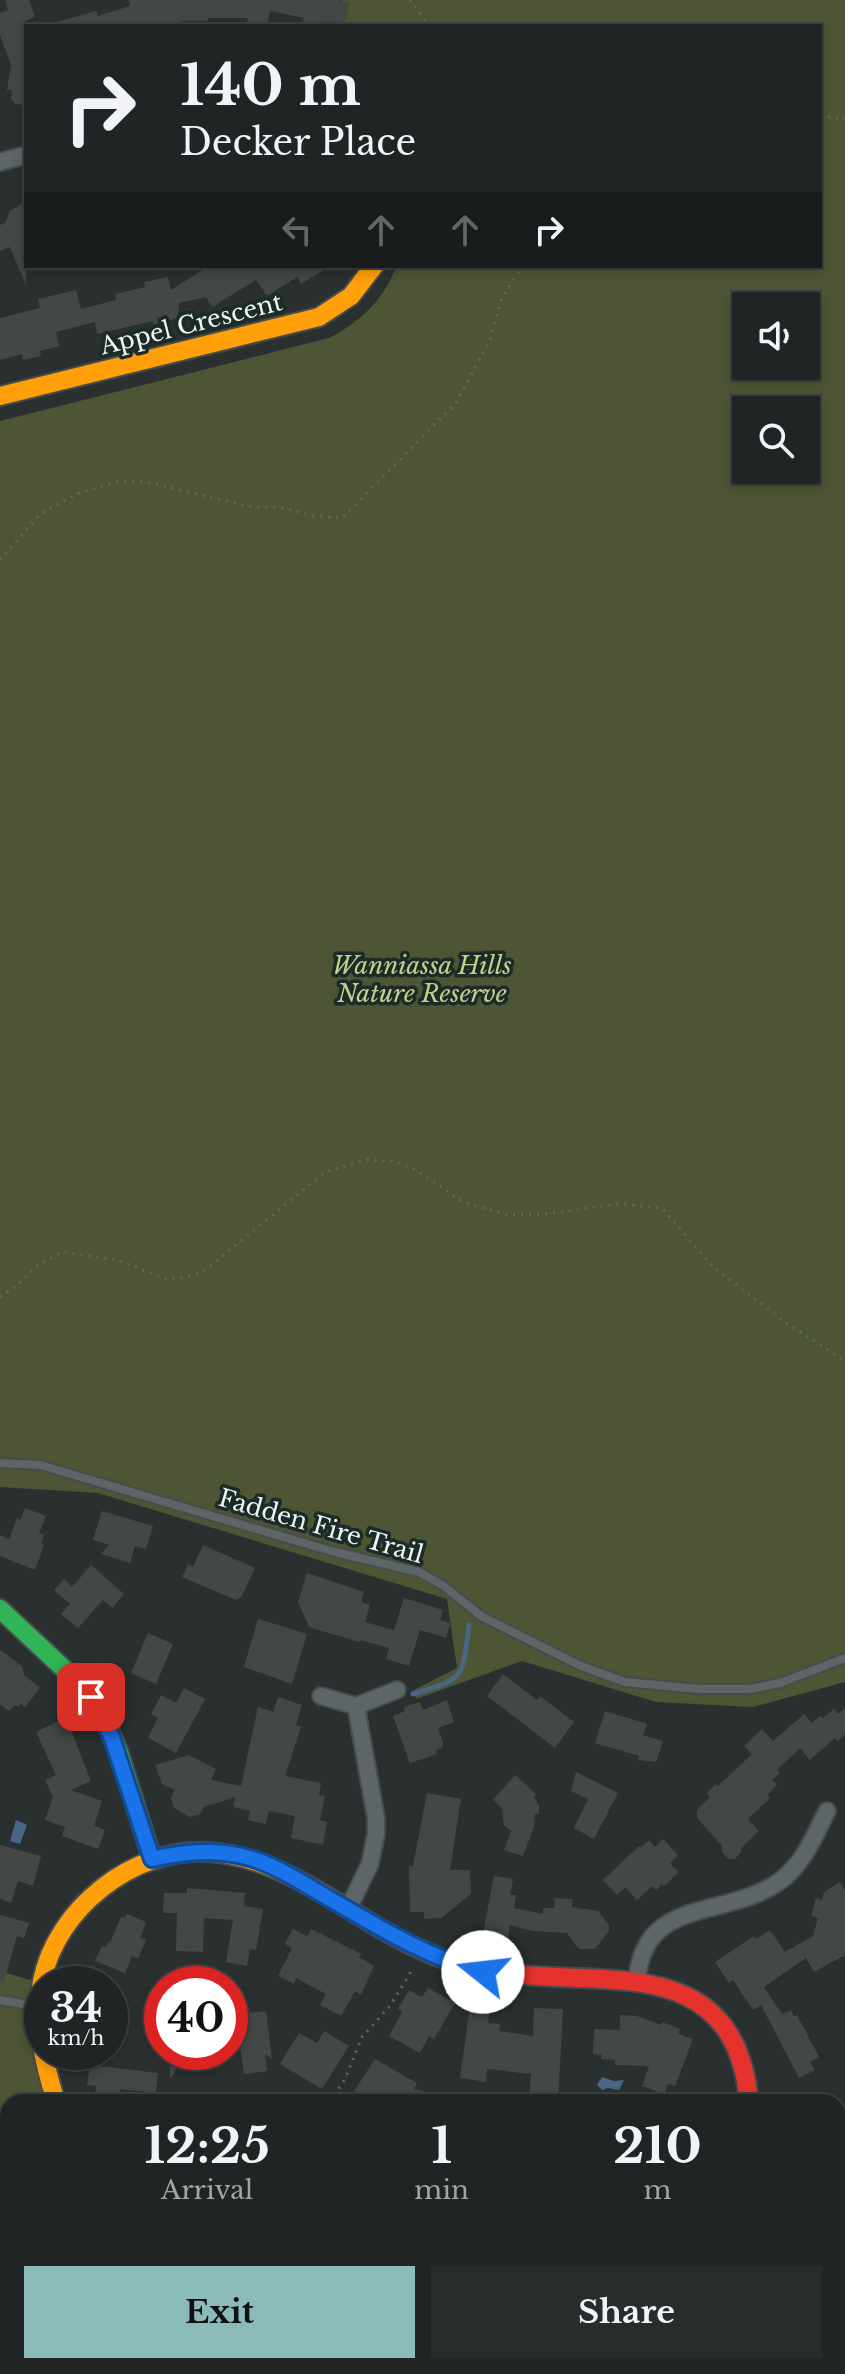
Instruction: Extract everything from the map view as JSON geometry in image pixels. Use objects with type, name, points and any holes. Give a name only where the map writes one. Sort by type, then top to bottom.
[{"type":"street","points":[[0,162],[24,156]]},
{"type":"street","name":"Appel Crescent","points":[[0,396],[319,317],[344,303],[364,285],[373,268]]},
{"type":"street","points":[[0,1609],[12,1616],[25,1635],[75,1677],[101,1712],[152,1859]]},
{"type":"street","points":[[321,1696],[356,1706],[397,1690]]},
{"type":"street","points":[[348,1909],[370,1864],[376,1834],[376,1818],[356,1706]]},
{"type":"street","points":[[637,1982],[641,1952],[660,1927],[679,1916],[750,1897],[778,1882],[802,1861],[827,1811]]},
{"type":"street","points":[[47,1966],[68,1922],[100,1889],[119,1875],[152,1859],[181,1852],[213,1851],[244,1856],[275,1867],[418,1948],[449,1962],[483,1972],[637,1982],[678,1991],[710,2010],[725,2028],[740,2056],[749,2094]]},
{"type":"street","points":[[46,2070],[54,2094]]},
{"type":"lane","name":"Fadden Fire Trail","points":[[0,1463],[40,1465],[331,1551],[419,1572],[444,1586],[481,1616],[581,1666],[625,1682],[724,1690],[750,1689],[780,1683],[845,1658]]},
{"type":"lane","points":[[0,2000],[24,2004]]},
{"type":"path","points":[[410,0],[428,24]]},
{"type":"path","points":[[822,116],[845,119]]},
{"type":"path","points":[[0,560],[40,514],[79,493],[117,482],[146,482],[252,507],[280,507],[315,516],[342,518],[456,403],[490,340],[502,297],[522,268]]},
{"type":"path","points":[[0,1297],[19,1284],[35,1267],[62,1252],[117,1260],[166,1279],[204,1271],[325,1172],[365,1160],[393,1161],[416,1170],[463,1202],[507,1215],[545,1214],[618,1204],[662,1208],[714,1268],[785,1322],[845,1361]]},
{"type":"path","points":[[335,2094],[345,2079],[362,2037],[401,1989],[417,1961],[418,1948]]},
{"type":"green space","name":"Wanniassa Hills Nature Reserve","points":[[341,0],[845,0],[845,1682],[753,1707],[656,1702],[522,1661],[416,1699],[414,1690],[457,1668],[447,1599],[98,1493],[0,1487],[0,421],[329,338],[351,325],[385,289],[395,268],[822,268],[822,24],[338,24]]},
{"type":"green space","points":[[0,1971],[24,1978],[24,2070],[45,2070],[48,2094],[0,2094]]},
{"type":"water","points":[[16,1820],[27,1825],[20,1844],[10,1841]]},
{"type":"water","points":[[602,2077],[624,2080],[619,2090],[602,2090],[597,2085]]},
{"type":"building","points":[[5,0],[29,0],[35,17],[24,24],[24,105],[15,104],[11,99],[12,90],[7,90],[11,65],[0,35],[0,13],[8,10]]},
{"type":"building","points":[[129,0],[338,0],[350,3],[344,24],[327,21],[326,24],[302,24],[304,18],[270,11],[267,24],[247,23],[248,18],[208,18],[208,21],[182,21],[183,24],[57,24],[96,11],[98,16],[130,6]]},
{"type":"building","points":[[21,204],[24,211],[26,285],[10,247],[0,251],[0,225],[5,223],[10,211]]},
{"type":"building","points":[[206,268],[327,268],[301,284],[297,277],[267,296],[256,280],[212,307],[206,297],[179,303],[178,318],[154,324],[153,321],[97,334],[95,322],[56,332],[59,346],[40,351],[41,356],[23,360],[22,354],[0,360],[0,318],[40,308],[38,299],[76,290],[81,309],[116,300],[115,294],[145,287],[144,282],[168,277],[171,290]]},
{"type":"building","points":[[25,1508],[46,1516],[39,1533],[44,1535],[41,1544],[44,1545],[35,1570],[0,1556],[0,1535],[9,1539],[17,1518],[20,1520]]},
{"type":"building","points":[[102,1511],[153,1526],[146,1549],[135,1546],[130,1563],[101,1554],[109,1545],[93,1540]]},
{"type":"building","points":[[203,1545],[255,1568],[242,1596],[236,1600],[182,1577],[188,1564],[193,1567]]},
{"type":"building","points":[[91,1565],[124,1594],[112,1608],[103,1600],[78,1628],[61,1614],[70,1604],[54,1590],[64,1579],[72,1587]]},
{"type":"building","points":[[307,1573],[364,1592],[361,1602],[370,1605],[365,1622],[394,1630],[404,1598],[443,1610],[440,1620],[450,1623],[446,1638],[420,1630],[409,1666],[386,1659],[389,1648],[309,1627],[298,1602]]},
{"type":"building","points":[[258,1619],[307,1634],[292,1684],[244,1667]]},
{"type":"building","points":[[148,1633],[173,1644],[156,1684],[131,1673]]},
{"type":"building","points":[[0,1650],[22,1666],[24,1675],[40,1688],[25,1707],[21,1703],[9,1711],[0,1704]]},
{"type":"building","points":[[503,1674],[537,1700],[540,1696],[574,1722],[555,1748],[487,1696]]},
{"type":"building","points":[[184,1688],[205,1699],[176,1753],[148,1738],[158,1718],[151,1714],[161,1695],[176,1703]]},
{"type":"building","points":[[278,1697],[302,1705],[296,1725],[301,1727],[285,1776],[321,1783],[319,1795],[325,1796],[320,1820],[327,1822],[323,1845],[291,1838],[295,1816],[269,1811],[266,1824],[248,1820],[250,1811],[233,1807],[235,1797],[204,1807],[200,1814],[190,1817],[174,1808],[171,1798],[175,1790],[162,1784],[155,1765],[189,1755],[216,1769],[211,1780],[241,1786],[258,1707],[273,1712]]},
{"type":"building","points":[[447,1700],[454,1722],[438,1728],[442,1748],[436,1750],[437,1754],[410,1763],[393,1716],[405,1711],[404,1707],[420,1702],[423,1710]]},
{"type":"building","points":[[845,1708],[845,1734],[838,1741],[835,1738],[810,1760],[800,1748],[777,1770],[780,1773],[772,1780],[777,1785],[767,1795],[770,1798],[748,1819],[759,1831],[741,1848],[735,1859],[728,1859],[722,1852],[722,1846],[697,1818],[697,1810],[710,1797],[707,1793],[752,1754],[744,1746],[762,1729],[773,1741],[804,1714],[812,1723],[834,1709],[838,1714]]},
{"type":"building","points":[[605,1711],[647,1724],[643,1735],[663,1741],[656,1762],[638,1760],[639,1756],[595,1743]]},
{"type":"building","points":[[63,1719],[68,1729],[70,1727],[91,1781],[71,1790],[102,1801],[94,1826],[105,1830],[98,1849],[62,1836],[65,1827],[45,1820],[53,1797],[45,1780],[56,1775],[36,1732]]},
{"type":"building","points":[[576,1772],[618,1793],[594,1839],[574,1828],[588,1799],[571,1791]]},
{"type":"building","points":[[515,1775],[536,1794],[534,1796],[539,1806],[539,1814],[535,1814],[534,1827],[523,1856],[504,1850],[511,1831],[504,1825],[502,1808],[493,1800]]},
{"type":"building","points":[[427,1793],[461,1799],[450,1870],[470,1870],[471,1894],[441,1918],[424,1919],[424,1912],[410,1912],[409,1866],[413,1866]]},
{"type":"building","points":[[663,1839],[678,1855],[670,1863],[679,1872],[664,1886],[662,1884],[656,1890],[652,1886],[637,1900],[625,1887],[617,1895],[603,1880],[639,1846],[641,1848],[649,1840],[655,1847]]},
{"type":"building","points":[[0,1845],[41,1856],[33,1886],[18,1881],[11,1903],[0,1899]]},
{"type":"building","points":[[494,1876],[513,1879],[510,1895],[516,1895],[514,1908],[543,1914],[543,1908],[554,1908],[555,1898],[573,1899],[572,1907],[598,1911],[609,1925],[609,1931],[595,1949],[579,1949],[567,1933],[532,1931],[510,1925],[507,1943],[482,1939]]},
{"type":"building","points":[[840,1882],[845,1890],[845,1955],[814,1972],[806,1958],[764,1987],[782,2014],[791,2010],[794,2016],[797,2015],[819,2057],[810,2062],[815,2070],[799,2078],[761,2005],[753,2010],[733,1980],[729,1983],[715,1962],[754,1936],[756,1939],[770,1930],[785,1952],[813,1936],[818,1918],[811,1916],[816,1898],[822,1900],[824,1892]]},
{"type":"building","points":[[187,1888],[245,1893],[244,1906],[263,1909],[256,1950],[250,1949],[247,1966],[226,1962],[233,1920],[204,1918],[203,1952],[176,1951],[177,1913],[163,1913],[164,1893],[187,1893]]},
{"type":"building","points":[[127,1914],[146,1922],[140,1938],[146,1940],[138,1959],[132,1956],[128,1966],[108,1966],[95,1961],[102,1946],[110,1943],[121,1917],[125,1918]]},
{"type":"building","points":[[0,1915],[29,1923],[24,1938],[17,1936],[4,1981],[0,1981]]},
{"type":"building","points":[[293,1929],[307,1936],[311,1929],[361,1954],[359,1957],[374,1966],[361,1995],[355,1991],[341,2016],[320,2005],[326,1994],[296,1978],[294,1984],[278,1976],[292,1948],[285,1944]]},
{"type":"building","points":[[428,1988],[455,2003],[434,2039],[429,2036],[420,2053],[389,2036],[402,2012],[398,2009],[409,1990],[422,1997]]},
{"type":"building","points":[[470,2006],[490,2009],[488,2023],[500,2024],[499,2031],[533,2036],[534,2008],[563,2009],[558,2094],[530,2094],[531,2074],[487,2069],[486,2082],[460,2078]]},
{"type":"building","points":[[266,2011],[272,2059],[265,2054],[267,2071],[244,2074],[243,2070],[248,2070],[248,2013]]},
{"type":"building","points":[[620,2015],[637,2016],[661,2025],[662,2022],[680,2029],[678,2034],[693,2039],[675,2086],[668,2084],[664,2094],[642,2086],[649,2066],[615,2065],[615,2060],[601,2059],[602,2055],[593,2054],[594,2029],[620,2030]]},
{"type":"building","points":[[324,2031],[349,2046],[322,2089],[280,2064],[299,2033],[317,2043]]},
{"type":"building","points":[[375,2059],[417,2083],[414,2089],[435,2094],[352,2094]]},
{"type":"building","points":[[89,2070],[158,2073],[156,2093],[120,2089],[119,2094],[95,2094],[96,2086],[87,2085]]},
{"type":"waterway","points":[[413,1694],[444,1684],[459,1673],[465,1656],[469,1625]]},
{"type":"traffic: fast","points":[[0,1609],[78,1682],[102,1713],[119,1753],[152,1859]]},
{"type":"traffic: slow","points":[[0,396],[319,317],[351,296],[372,268]]},
{"type":"traffic: slow","points":[[54,2094],[39,2012],[42,1981],[50,1955],[63,1930],[81,1907],[126,1872],[152,1860],[179,1853],[227,1854],[283,1873],[353,1912]]},
{"type":"traffic: jam","points":[[353,1912],[417,1948],[469,1967],[528,1976],[653,1985],[688,1997],[717,2018],[738,2052],[747,2094]]},
{"type":"route","points":[[91,1697],[112,1738],[152,1859],[181,1852],[213,1851],[244,1856],[275,1867],[400,1940],[449,1962],[483,1972]]}]
